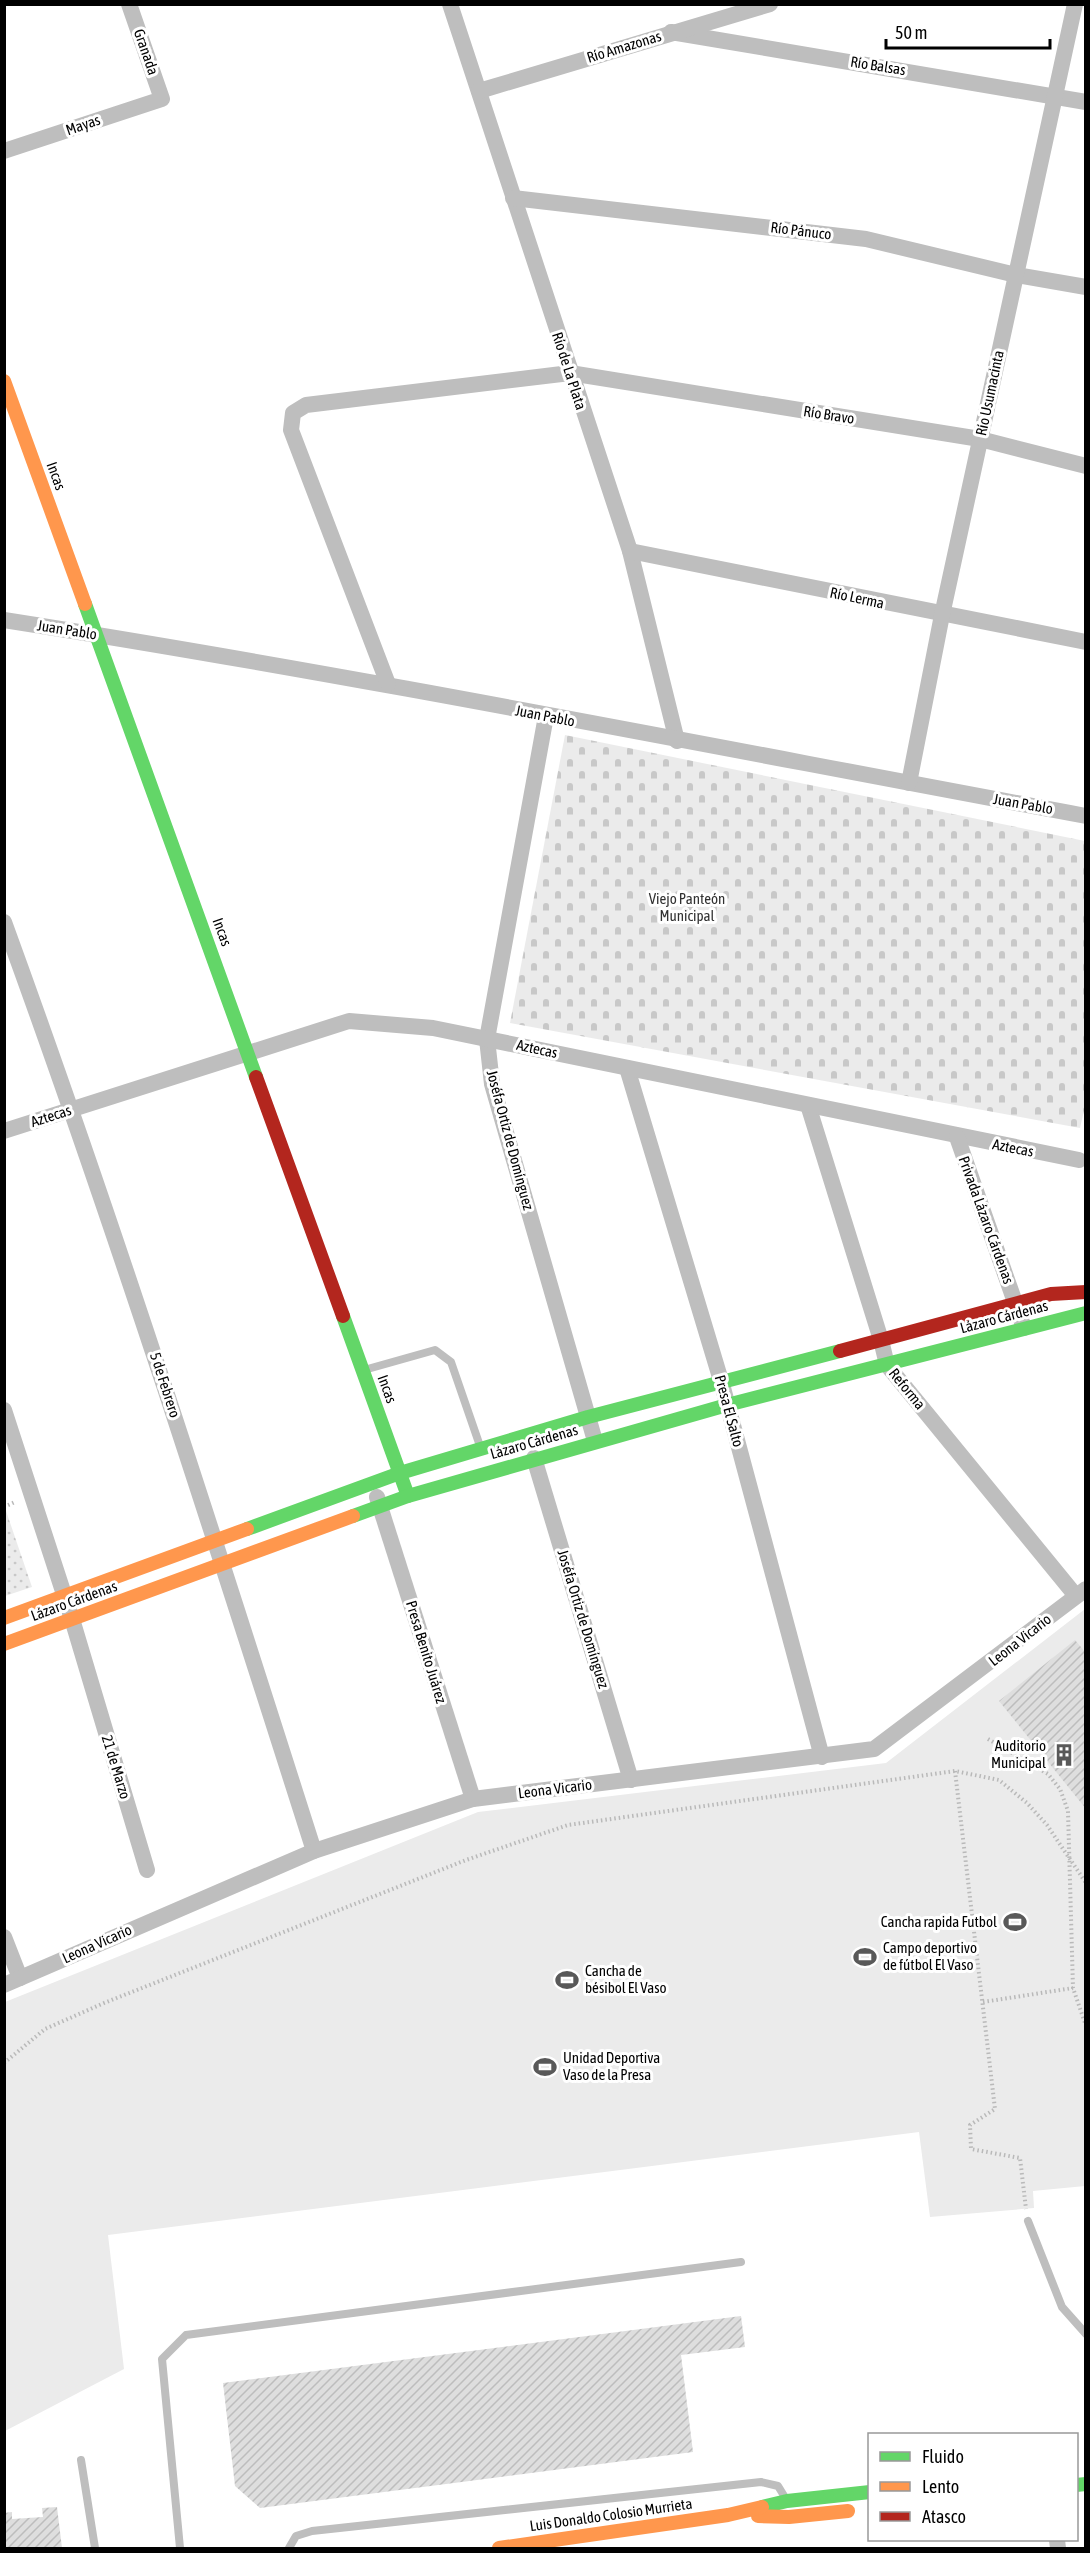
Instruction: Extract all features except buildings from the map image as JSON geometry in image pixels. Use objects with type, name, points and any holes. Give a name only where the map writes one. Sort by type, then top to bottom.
[{"type":"street","name":"Granada","points":[[129,4],[162,99]]},
{"type":"street","name":"Río de La Plata","points":[[450,4],[630,551],[677,741]]},
{"type":"street","name":"Río Amazonas","points":[[479,91],[770,4]]},
{"type":"street","name":"Río Usumacinta","points":[[909,783],[942,615],[1075,4]]},
{"type":"street","name":"Río Balsas","points":[[670,33],[1056,95],[1086,102]]},
{"type":"street","name":"Mayas","points":[[4,151],[162,99]]},
{"type":"street","name":"Río Pánuco","points":[[513,198],[866,239],[1016,275],[1086,287]]},
{"type":"street","name":"Río Bravo","points":[[388,684],[291,430],[293,413],[306,405],[570,373],[980,439],[1086,466]]},
{"type":"street","name":"Incas","points":[[4,381],[408,1496]]},
{"type":"street","name":"Río Lerma","points":[[630,551],[1086,642]]},
{"type":"street","name":"Juan Pablo","points":[[4,620],[388,684],[677,741],[1086,816]]},
{"type":"street","name":"Joséfa Ortiz de Domínguez","points":[[546,716],[487,1039],[492,1084],[595,1441]]},
{"type":"street","name":"5 de Febrero","points":[[4,922],[73,1109],[216,1540],[314,1851]]},
{"type":"street","name":"Aztecas","points":[[4,1131],[349,1021],[433,1028],[957,1137],[1079,1160]]},
{"type":"street","name":"Presa El Salto","points":[[627,1068],[722,1384],[822,1757]]},
{"type":"street","name":"Reforma","points":[[808,1105],[881,1340],[886,1365],[1081,1593]]},
{"type":"street","name":"Privada Lázaro Cárdenas","points":[[957,1137],[1024,1328]]},
{"type":"street","name":"Lázaro Cárdenas","points":[[4,1618],[400,1473],[588,1418],[722,1384],[1016,1303],[1051,1294],[1086,1292]]},
{"type":"street","name":"Lázaro Cárdenas","points":[[4,1644],[408,1496],[534,1458],[727,1405],[1086,1313]]},
{"type":"street","points":[[4,1410],[64,1596]]},
{"type":"street","name":"Joséfa Ortiz de Domínguez","points":[[534,1458],[631,1780]]},
{"type":"street","name":"Presa Benito Juárez","points":[[373,1483],[472,1799]]},
{"type":"street","name":"Leona Vicario","points":[[12,1982],[314,1851],[472,1799],[874,1749],[1081,1593]]},
{"type":"street","name":"21 de Marzo","points":[[64,1596],[147,1870]]},
{"type":"street","points":[[4,1937],[12,1982]]},
{"type":"street","name":"Luis Donaldo Colosio Murrieta","points":[[500,2548],[728,2515],[787,2501],[868,2492]]},
{"type":"street","name":"Luis Donaldo Colosio Murrieta","points":[[728,2515],[789,2517],[858,2510]]},
{"type":"lane","points":[[363,1370],[435,1350],[451,1362],[481,1449]]},
{"type":"lane","points":[[1028,2221],[1062,2307],[1086,2334]]},
{"type":"lane","points":[[180,2548],[162,2359],[186,2335],[741,2262]]},
{"type":"lane","points":[[81,2460],[95,2548]]},
{"type":"lane","points":[[289,2548],[296,2536],[312,2531],[761,2482],[778,2486],[787,2501],[789,2517]]},
{"type":"path","points":[[988,1739],[1048,1774],[1060,1789],[1068,1811],[1073,1988],[1086,2026]]},
{"type":"path","points":[[955,1771],[995,2109],[970,2125],[971,2149],[1020,2158],[1028,2221]]},
{"type":"path","points":[[4,2062],[45,2029],[104,2003],[466,1860],[568,1825],[955,1771],[999,1779],[1027,1803],[1047,1825],[1086,1883]]},
{"type":"path","points":[[983,2002],[1073,1988]]},
{"type":"green space","name":"Viejo Panteón Municipal","points":[[565,735],[1085,841],[1086,1102],[1080,1128],[510,1023]]},
{"type":"green space","points":[[4,1505],[32,1587],[5,1596],[4,1596]]},
{"type":"green space","name":"Unidad Deportiva Vaso de la Presa","points":[[1085,1609],[1085,2186],[1033,2191],[1034,2208],[930,2217],[919,2132],[108,2235],[124,2369],[5,2431],[5,2002],[478,1812],[886,1763]]},
{"type":"traffic: fast","points":[[85,604],[256,1077]]},
{"type":"traffic: fast","points":[[353,1516],[408,1496],[727,1405],[1086,1313]]},
{"type":"traffic: fast","points":[[343,1316],[408,1496]]},
{"type":"traffic: fast","points":[[247,1529],[400,1473],[588,1417],[840,1351]]},
{"type":"traffic: fast","points":[[1078,2485],[1086,2484]]},
{"type":"traffic: fast","points":[[762,2507],[787,2501],[868,2492]]},
{"type":"traffic: slow","points":[[4,381],[85,604]]},
{"type":"traffic: slow","points":[[4,1644],[353,1516]]},
{"type":"traffic: slow","points":[[4,1618],[247,1529]]},
{"type":"traffic: slow","points":[[499,2548],[728,2515],[762,2507]]},
{"type":"traffic: slow","points":[[758,2516],[789,2517],[848,2511]]},
{"type":"traffic: jam","points":[[256,1077],[343,1316]]},
{"type":"traffic: jam","points":[[840,1351],[1051,1294],[1086,1292]]},
{"type":"place","name":"Auditorio Municipal","points":[[1064,1755]]},
{"type":"place","name":"Cancha rapida Futbol","points":[[1015,1922]]},
{"type":"place","name":"Campo deportivo de fútbol El Vaso","points":[[865,1957]]},
{"type":"place","name":"Cancha de bésibol El Vaso","points":[[567,1980]]},
{"type":"place","name":"Unidad Deportiva Vaso de la Presa","points":[[545,2067]]}]
